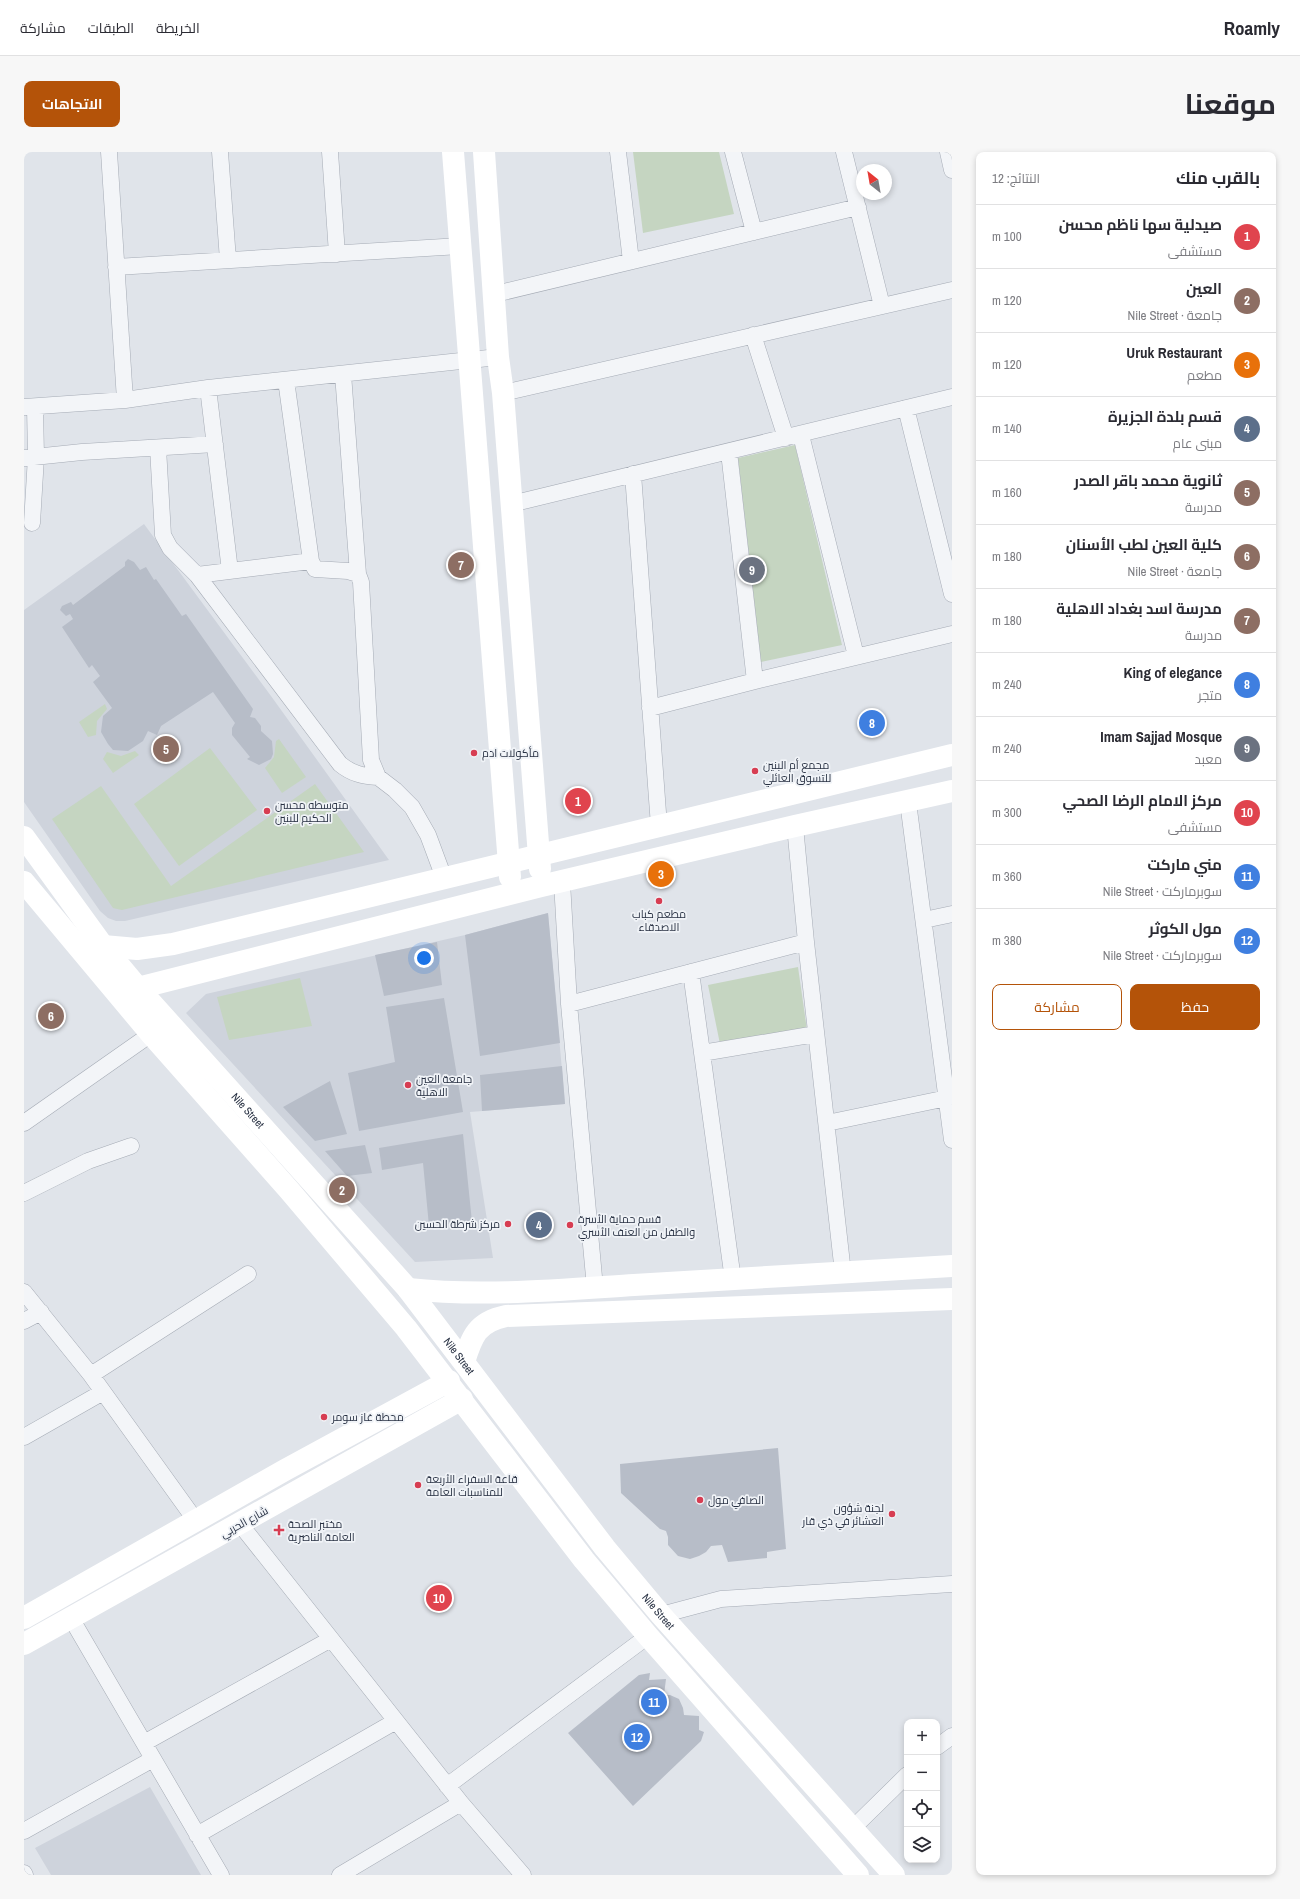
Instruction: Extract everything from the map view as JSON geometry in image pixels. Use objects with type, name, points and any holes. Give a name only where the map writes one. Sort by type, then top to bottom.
[{"type":"main road","points":[[453,152],[511,894]]},
{"type":"main road","points":[[484,152],[495,294],[498,357],[503,393],[539,855],[551,884]]},
{"type":"main road","points":[[103,946],[137,949],[156,948],[952,755]]},
{"type":"main road","points":[[138,988],[551,884],[795,826],[952,791]]},
{"type":"main road","name":"Nile Street","points":[[24,837],[103,946],[138,988],[408,1289],[605,1548],[661,1615],[894,1875]]},
{"type":"main road","name":"Nile Street","points":[[24,883],[151,1034],[289,1190],[406,1328],[449,1381],[584,1560],[648,1636],[858,1875]]},
{"type":"main road","points":[[408,1289],[444,1293],[595,1288],[952,1266]]},
{"type":"main road","points":[[464,1362],[470,1342],[476,1332],[484,1324],[494,1319],[506,1316],[952,1299]]},
{"type":"main road","points":[[24,1618],[196,1522],[285,1470],[449,1381]]},
{"type":"main road","points":[[426,1394],[435,1396],[438,1400],[439,1404],[436,1413]]},
{"type":"main road","name":"شارع الحربي","points":[[24,1644],[462,1399]]},
{"type":"main road","points":[[584,1560],[605,1548]]},
{"type":"street","points":[[109,152],[125,400]]},
{"type":"street","points":[[220,152],[228,260]]},
{"type":"street","points":[[330,152],[337,254]]},
{"type":"street","points":[[618,152],[631,261]]},
{"type":"street","points":[[733,152],[754,232]]},
{"type":"street","points":[[844,152],[882,306]]},
{"type":"street","points":[[948,152],[952,170]]},
{"type":"street","points":[[495,294],[858,207]]},
{"type":"street","points":[[116,267],[460,246]]},
{"type":"street","points":[[503,393],[952,290]]},
{"type":"street","points":[[753,336],[793,436],[856,656]]},
{"type":"street","points":[[32,523],[30,407],[125,400],[208,388],[498,357]]},
{"type":"street","points":[[342,374],[358,574],[361,582],[371,760],[378,777],[395,790],[412,807],[428,835],[444,878]]},
{"type":"street","points":[[286,380],[311,562],[315,569],[358,574]]},
{"type":"street","points":[[208,388],[230,571]]},
{"type":"street","points":[[511,504],[952,397]]},
{"type":"street","points":[[906,408],[952,594]]},
{"type":"street","points":[[30,457],[82,452],[215,444]]},
{"type":"street","points":[[158,448],[163,534],[170,548],[197,575],[340,764],[347,770],[364,776],[378,777]]},
{"type":"street","points":[[729,452],[755,681]]},
{"type":"street","points":[[633,474],[659,826]]},
{"type":"street","points":[[197,575],[311,562]]},
{"type":"street","points":[[650,708],[856,656],[952,634]]},
{"type":"street","points":[[908,802],[952,1140]]},
{"type":"street","points":[[795,826],[806,942],[843,1273]]},
{"type":"street","points":[[551,884],[569,1004],[595,1288]]},
{"type":"street","points":[[924,920],[952,914]]},
{"type":"street","points":[[569,1004],[806,942]]},
{"type":"street","points":[[691,972],[732,1280]]},
{"type":"street","points":[[25,1121],[151,1034]]},
{"type":"street","points":[[702,1053],[816,1034]]},
{"type":"street","points":[[827,1123],[947,1098]]},
{"type":"street","points":[[24,1193],[88,1161],[131,1146]]},
{"type":"street","points":[[91,1376],[248,1274]]},
{"type":"street","points":[[24,1292],[103,1392],[196,1522]]},
{"type":"street","points":[[24,1322],[41,1312]]},
{"type":"street","points":[[24,1437],[103,1392]]},
{"type":"street","points":[[240,1524],[447,1786],[523,1875]]},
{"type":"street","points":[[661,1615],[721,1599],[952,1584]]},
{"type":"street","points":[[71,1618],[220,1875]]},
{"type":"street","points":[[447,1786],[648,1636]]},
{"type":"street","points":[[144,1743],[331,1639]]},
{"type":"street","points":[[197,1835],[396,1721]]},
{"type":"street","points":[[940,1745],[952,1736]]},
{"type":"street","points":[[24,1831],[153,1759]]},
{"type":"street","points":[[853,1828],[904,1778]]},
{"type":"street","points":[[340,1875],[361,1870],[461,1803]]},
{"type":"shaded area","points":[[144,524],[271,696],[389,860],[125,921],[116,921],[108,918],[100,911],[24,802],[24,610]]},
{"type":"shaded area","name":"جامعة العين الاهلية","points":[[548,913],[565,1104],[470,1112],[493,1258],[415,1262],[186,1013],[206,994],[465,935]]},
{"type":"shaded area","points":[[150,1787],[201,1875],[51,1875],[35,1848]]},
{"type":"green space","points":[[633,152],[719,152],[734,214],[643,233]]},
{"type":"green space","points":[[795,445],[842,645],[761,662],[738,458]]},
{"type":"green space","points":[[105,704],[107,709],[97,721],[96,735],[88,737],[79,722]]},
{"type":"green space","points":[[279,739],[306,777],[282,793],[265,768],[274,757],[276,741]]},
{"type":"green space","points":[[210,748],[257,810],[179,866],[134,804]]},
{"type":"green space","points":[[135,751],[139,755],[113,773],[103,759],[107,752],[121,756]]},
{"type":"green space","points":[[315,784],[364,852],[122,910],[113,908],[52,819],[101,786],[171,886]]},
{"type":"green space","points":[[798,967],[807,1030],[720,1044],[708,985]]},
{"type":"green space","points":[[300,978],[312,1026],[229,1040],[217,997]]},
{"type":"building","points":[[128,559],[134,562],[140,570],[146,567],[154,580],[156,579],[182,616],[186,614],[253,709],[250,717],[255,718],[261,726],[261,731],[272,741],[273,754],[271,759],[259,765],[247,759],[250,757],[232,735],[232,728],[235,723],[213,692],[161,726],[157,735],[148,731],[143,741],[128,751],[113,750],[108,744],[101,732],[103,716],[112,708],[93,682],[100,676],[92,665],[89,668],[62,627],[73,619],[70,614],[66,616],[60,610],[62,606],[71,602],[73,605],[125,566],[125,562]]},
{"type":"building","points":[[548,913],[560,1043],[480,1056],[465,935]]},
{"type":"building","points":[[437,942],[442,985],[384,996],[375,955]]},
{"type":"building","points":[[444,998],[463,1112],[359,1131],[348,1073],[395,1062],[386,1007]]},
{"type":"building","points":[[562,1066],[565,1104],[482,1111],[480,1075]]},
{"type":"building","points":[[330,1081],[347,1134],[315,1141],[283,1107]]},
{"type":"building","points":[[463,1134],[472,1222],[429,1226],[423,1163],[382,1170],[379,1148]]},
{"type":"building","points":[[365,1145],[372,1173],[347,1176],[325,1151]]},
{"type":"building","points":[[778,1448],[786,1549],[767,1552],[767,1558],[728,1562],[722,1545],[711,1546],[706,1552],[690,1559],[678,1556],[668,1545],[666,1531],[660,1529],[621,1493],[620,1464]]},
{"type":"building","points":[[650,1673],[649,1680],[666,1679],[664,1695],[670,1695],[679,1699],[684,1715],[699,1716],[699,1730],[704,1732],[701,1741],[633,1806],[568,1733],[639,1675]]},
{"type":"place","name":"مدرسة اسد بغداد الاهلية","points":[[461,565]]},
{"type":"place","name":"Imam Sajjad Mosque","points":[[752,570]]},
{"type":"place","name":"King of elegance","points":[[872,723]]},
{"type":"place","name":"ثانوية محمد باقر الصدر","points":[[166,749]]},
{"type":"place","name":"مأكولات ادم","points":[[474,753]]},
{"type":"place","name":"مجمع أم البنين للتسوق العائلي","points":[[755,771]]},
{"type":"place","name":"صيدلية سها ناظم محسن","points":[[578,801]]},
{"type":"place","name":"متوسطه محسن الحكيم للبنين","points":[[267,811]]},
{"type":"place","name":"Uruk Restaurant","points":[[661,874]]},
{"type":"place","name":"مطعم كباب الاصدقاء","points":[[659,901]]},
{"type":"place","name":"كلية العين لطب الأسنان","points":[[51,1016]]},
{"type":"place","name":"جامعة العين الاهلية","points":[[408,1085]]},
{"type":"place","name":"العين","points":[[342,1190]]},
{"type":"place","name":"مركز شرطة الحسين","points":[[508,1224]]},
{"type":"place","name":"قسم بلدة الجزيرة","points":[[539,1225]]},
{"type":"place","name":"قسم حماية الأسرة والطفل من العنف الأسري","points":[[570,1225]]},
{"type":"place","name":"محطة غاز سومر","points":[[324,1417]]},
{"type":"place","name":"قاعة السفراء الأربعة للمناسبات العامة","points":[[418,1485]]},
{"type":"place","name":"الصافي مول","points":[[700,1500]]},
{"type":"place","name":"لجنة شؤون العشائر في ذي قار","points":[[892,1514]]},
{"type":"place","name":"مختبر الصحة العامة الناصرية","points":[[279,1530]]},
{"type":"place","name":"مركز الامام الرضا الصحي","points":[[439,1598]]},
{"type":"place","name":"مني ماركت","points":[[654,1702]]},
{"type":"place","name":"مول الكوثر","points":[[637,1737]]}]
